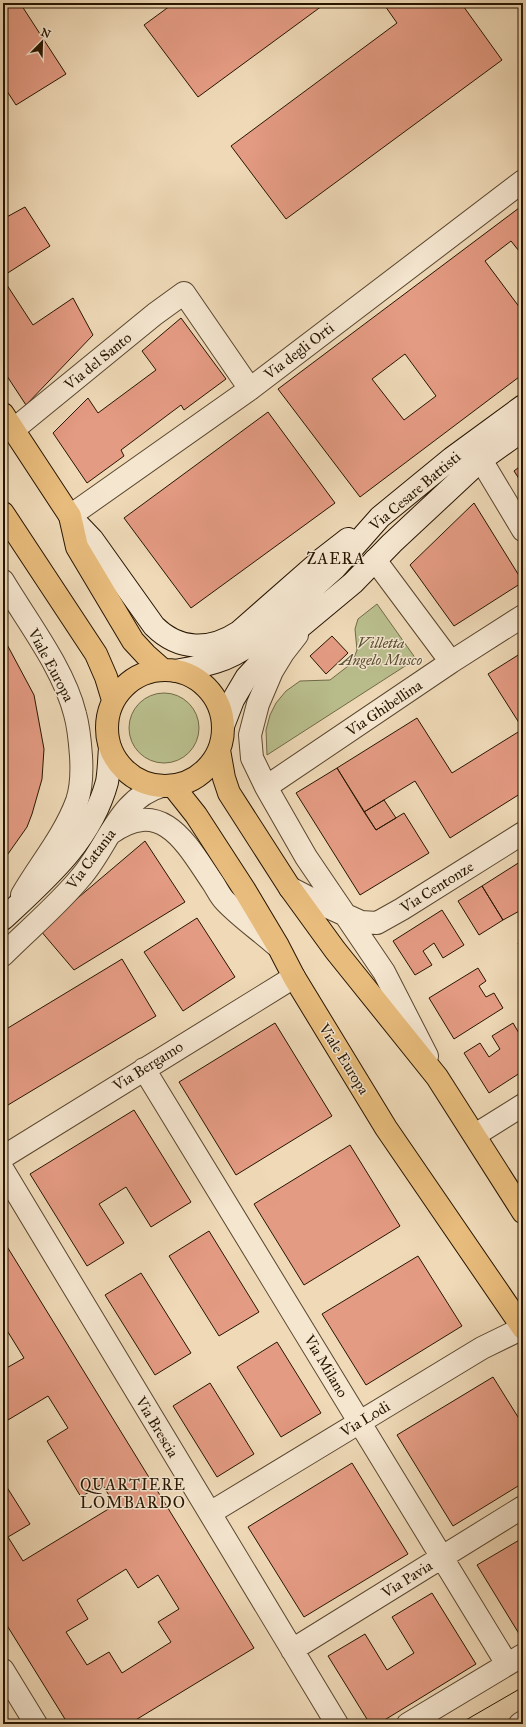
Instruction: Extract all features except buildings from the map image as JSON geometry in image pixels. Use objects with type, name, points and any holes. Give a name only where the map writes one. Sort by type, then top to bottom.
[{"type":"main road","points":[[8,422],[70,516],[76,547],[133,641],[146,655],[170,670],[195,677],[209,690],[219,707],[223,726],[223,738],[212,763],[201,774],[188,782],[168,786],[149,784],[136,779],[125,770],[116,760],[110,748],[107,724],[109,709],[113,700],[125,686],[139,675],[151,671],[170,670]]},
{"type":"main road","points":[[3,513],[96,654],[106,677],[113,700]]},
{"type":"main road","points":[[219,750],[224,778],[229,793],[290,888],[335,950],[437,1077],[523,1212]]},
{"type":"main road","name":"Viale Europa","points":[[168,786],[196,815],[278,946],[294,976],[386,1128],[523,1328]]},
{"type":"street","name":"Via degli Orti","points":[[70,516],[250,389],[523,181]]},
{"type":"street","name":"Via del Santo","points":[[8,422],[184,293],[250,389]]},
{"type":"street","name":"Via Cesare Battisti","points":[[170,670],[219,662],[241,651],[335,568],[380,517],[452,458],[523,406]]},
{"type":"street","name":"Via Cesare Battisti","points":[[223,726],[238,690],[254,667],[353,583],[392,543],[481,460],[523,430]]},
{"type":"street","points":[[481,460],[523,530]]},
{"type":"street","points":[[70,516],[92,540],[154,626],[166,636],[192,646],[207,646],[227,639],[239,632],[337,546],[380,517]]},
{"type":"street","points":[[376,560],[451,662]]},
{"type":"street","name":"Viale Europa","points":[[3,581],[50,657],[67,690],[75,714],[80,746],[82,775],[77,800],[66,826],[9,913]]},
{"type":"street","name":"Via Ghibellina","points":[[266,787],[451,662],[523,616]]},
{"type":"street","points":[[308,622],[283,653],[264,686],[253,720],[250,743],[252,758],[254,765],[306,857],[384,972],[437,1077]]},
{"type":"street","name":"Via Catania","points":[[9,913],[44,881],[78,842],[98,804],[107,782],[110,748]]},
{"type":"street","name":"Via Catania","points":[[3,955],[82,876],[131,803],[151,789],[168,786]]},
{"type":"street","points":[[110,834],[123,824],[146,819],[165,824],[183,838],[224,900],[278,946]]},
{"type":"street","name":"Via Centonze","points":[[290,888],[361,922],[377,923],[523,833]]},
{"type":"street","name":"Via Bergamo","points":[[3,1157],[294,976]]},
{"type":"street","name":"Via Milano","points":[[144,1069],[442,1557],[515,1659]]},
{"type":"street","points":[[474,1135],[523,1105]]},
{"type":"street","name":"Via Brescia","points":[[3,1170],[336,1724]]},
{"type":"street","name":"Via Lodi","points":[[210,1513],[482,1348],[523,1328]]},
{"type":"street","name":"Via Pavia","points":[[292,1650],[523,1507]]},
{"type":"street","points":[[408,1724],[515,1659]]},
{"type":"street","points":[[3,1670],[36,1724]]},
{"type":"green space","name":"Villetta Angelo Musco","points":[[377,604],[416,659],[267,755],[266,730],[270,715],[276,703],[286,691],[300,681],[330,680],[352,663],[357,650],[355,629],[358,619]]},
{"type":"green space","points":[[164,693],[177,696],[189,703],[196,715],[199,728],[196,741],[189,753],[177,760],[164,763],[151,760],[139,753],[132,741],[129,728],[132,715],[139,703],[151,696]]},
{"type":"tram line","points":[[459,1724],[523,1687]]},
{"type":"district","name":"ZAERA","points":[[336,558]]},
{"type":"district","name":"QUARTIERE LOMBARDO","points":[[133,1493]]}]
